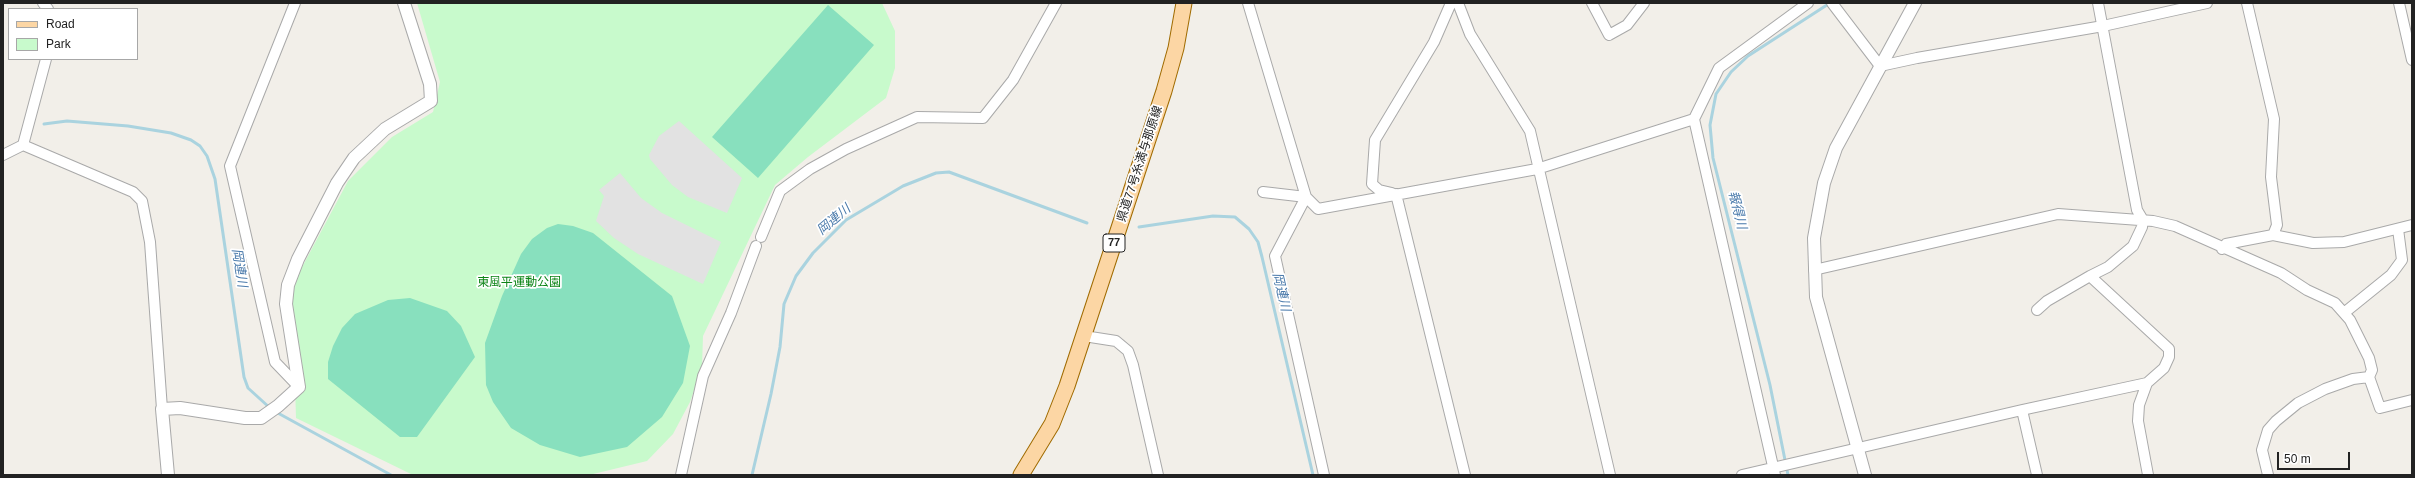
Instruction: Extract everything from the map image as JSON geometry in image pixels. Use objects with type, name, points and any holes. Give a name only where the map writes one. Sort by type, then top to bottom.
[{"type":"main road","name":"県道77号糸満与那原線","points":[[1021,475],[1052,424],[1084,336],[1164,91],[1176,48],[1184,3]]},
{"type":"street","points":[[295,3],[230,166],[274,362],[299,387]]},
{"type":"street","points":[[299,387],[286,304],[288,285],[298,259],[337,183],[354,158],[385,129],[431,101],[430,84],[404,3]]},
{"type":"street","points":[[681,475],[703,376],[731,313],[758,241],[780,191],[810,169],[846,149],[917,117],[983,118],[1013,80],[1056,3]]},
{"type":"street","points":[[1248,3],[1306,197],[1318,209],[1537,169],[1694,119]]},
{"type":"street","points":[[1396,194],[1379,190],[1372,184],[1375,140],[1434,42],[1451,3]]},
{"type":"street","points":[[1458,3],[1470,34],[1530,131],[1537,169],[1610,475]]},
{"type":"street","points":[[1592,3],[1609,35],[1627,25],[1644,3]]},
{"type":"street","points":[[1776,470],[1694,119],[1719,68],[1808,3]]},
{"type":"street","points":[[1832,3],[1880,66]]},
{"type":"street","points":[[1866,475],[1857,449],[1822,322],[1814,270],[1814,238],[1824,183],[1836,148],[1915,3]]},
{"type":"street","points":[[2037,310],[2047,301],[2108,267],[2133,246],[2142,227],[2143,220],[2137,210],[2098,3]]},
{"type":"street","points":[[1880,66],[2103,26],[2207,3]]},
{"type":"street","points":[[2247,3],[2274,119],[2271,177],[2277,225],[2273,235]]},
{"type":"street","points":[[2399,3],[2412,60]]},
{"type":"street","points":[[3,155],[23,145],[46,60]]},
{"type":"street","points":[[23,145],[133,192],[142,201],[150,242],[168,475]]},
{"type":"street","points":[[1263,192],[1306,197]]},
{"type":"street","points":[[1396,194],[1465,475]]},
{"type":"street","points":[[1306,197],[1275,256],[1324,475]]},
{"type":"street","points":[[1814,270],[2058,214],[2143,220],[2175,226],[2222,249],[2281,273],[2308,290],[2335,303],[2350,320],[2369,358],[2372,370],[2370,377],[2380,408],[2412,400]]},
{"type":"street","points":[[2222,249],[2232,243],[2273,235],[2313,243],[2344,242],[2412,225]]},
{"type":"street","points":[[2344,313],[2391,275],[2402,260],[2398,229]]},
{"type":"street","points":[[2090,276],[2169,349],[2169,357],[2164,368],[2147,383],[2139,405],[2138,421],[2148,475]]},
{"type":"street","points":[[1084,336],[1116,341],[1128,351],[1134,365],[1158,475]]},
{"type":"street","points":[[2268,475],[2262,450],[2268,430],[2276,421],[2298,403],[2325,388],[2370,377]]},
{"type":"street","points":[[1742,475],[1776,470],[1803,462],[2022,410],[2147,383]]},
{"type":"street","points":[[162,409],[180,408],[245,418],[261,418],[278,406],[299,387]]},
{"type":"street","points":[[2022,410],[2037,475]]},
{"type":"green space","name":"東風平運動公園","points":[[417,3],[882,3],[895,31],[895,68],[886,98],[808,157],[775,185],[703,336],[702,367],[690,402],[673,434],[647,461],[589,475],[413,475],[296,418],[292,286],[348,181],[392,137],[433,112],[440,82]]},
{"type":"green space","points":[[828,5],[874,45],[758,178],[712,137]]},
{"type":"green space","points":[[558,224],[573,226],[593,233],[672,296],[690,346],[683,383],[662,417],[627,447],[580,457],[540,445],[511,428],[493,402],[486,385],[485,343],[502,296],[521,254],[532,239],[547,228]]},
{"type":"green space","points":[[410,298],[447,311],[461,326],[475,357],[417,437],[400,437],[328,379],[328,362],[333,346],[342,328],[355,314],[388,300]]},
{"type":"shaded area","points":[[679,121],[742,178],[727,213],[688,197],[672,185],[650,159],[649,155],[659,136]]},
{"type":"shaded area","points":[[620,173],[641,198],[662,213],[721,242],[703,284],[638,254],[614,238],[596,221],[604,196],[599,190]]},
{"type":"waterway","name":"報得川","points":[[1788,475],[1770,385],[1713,158],[1710,125],[1716,94],[1731,72],[1748,56],[1830,3]]},
{"type":"waterway","name":"岡連川","points":[[44,124],[67,121],[128,126],[171,133],[191,140],[200,146],[207,156],[215,179],[244,377],[248,388],[270,408]]},
{"type":"waterway","name":"岡連川","points":[[752,475],[771,394],[780,347],[784,304],[796,276],[813,253],[846,220],[903,186],[936,173],[949,172],[1087,223]]},
{"type":"waterway","name":"岡連川","points":[[1139,227],[1213,216],[1235,217],[1249,229],[1258,242],[1262,257],[1313,475]]},
{"type":"waterway","name":"岡連川","points":[[276,412],[391,475]]}]
